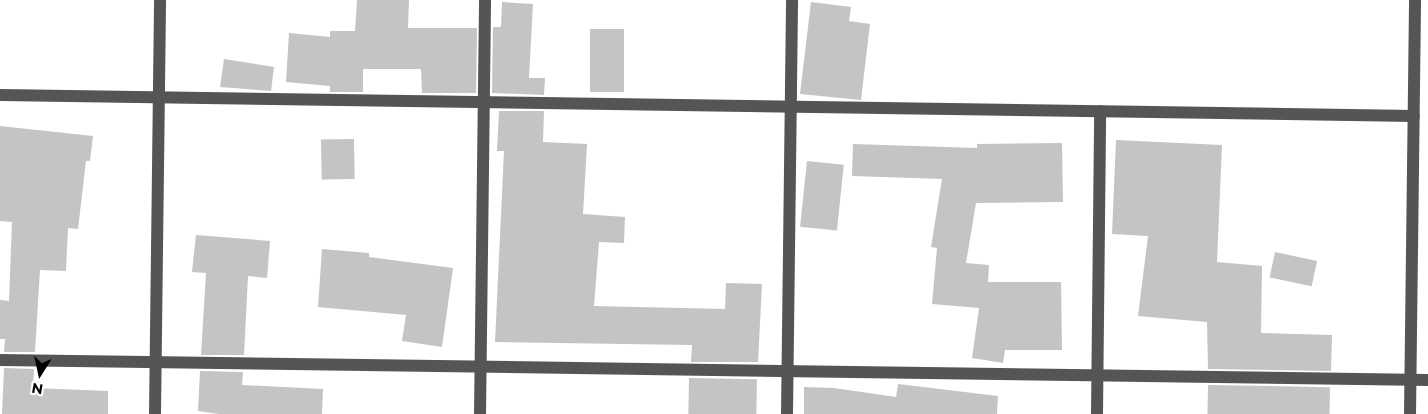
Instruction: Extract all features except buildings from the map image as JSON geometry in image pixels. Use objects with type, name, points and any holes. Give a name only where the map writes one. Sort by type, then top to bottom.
[{"type":"street","points":[[155,414],[160,0]]},
{"type":"street","points":[[480,414],[485,0]]},
{"type":"street","points":[[787,414],[792,0]]},
{"type":"street","points":[[1410,414],[1415,0]]},
{"type":"street","points":[[0,95],[1414,116]]},
{"type":"street","points":[[1097,414],[1100,111]]},
{"type":"street","points":[[0,360],[1428,380]]}]
